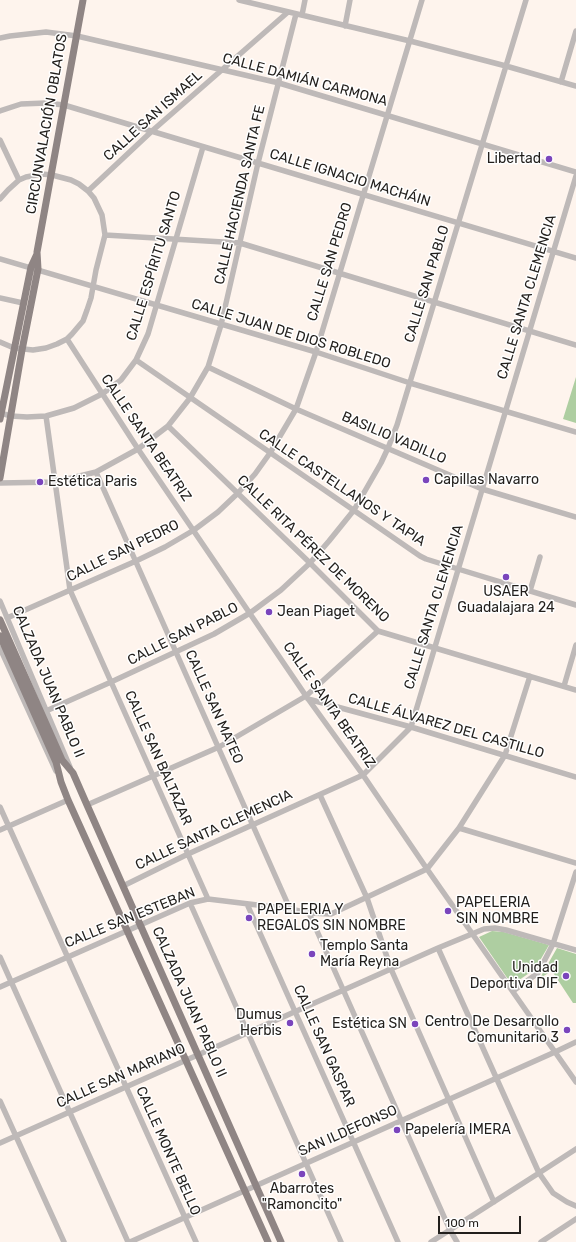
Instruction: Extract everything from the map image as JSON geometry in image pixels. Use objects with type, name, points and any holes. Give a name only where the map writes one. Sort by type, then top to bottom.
[{"type":"main road","name":"CIRCUNVALACIÓN OBLATOS","points":[[34,268],[83,0]]},
{"type":"main road","points":[[0,478],[11,416],[23,303],[34,268]]},
{"type":"main road","points":[[0,416],[18,349],[34,268]]},
{"type":"main road","name":"CALZADA JUAN PABLO II","points":[[4,619],[43,725],[68,800],[246,1190],[268,1242]]},
{"type":"main road","name":"CALZADA JUAN PABLO II","points":[[0,636],[43,725],[62,760],[72,773],[87,805],[280,1242]]},
{"type":"street","points":[[239,0],[262,3],[288,12],[410,41],[576,86]]},
{"type":"street","name":"CALLE HACIENDA SANTA FE","points":[[0,483],[55,482],[96,472],[138,449],[168,426],[190,398],[208,367],[221,325],[258,163],[279,82],[304,0]]},
{"type":"street","points":[[345,26],[350,0]]},
{"type":"street","name":"CALLE SAN PEDRO","points":[[4,619],[136,561],[165,547],[194,530],[218,512],[238,494],[270,453],[296,408],[316,352],[422,0]]},
{"type":"street","name":"CALLE SAN PABLO","points":[[46,711],[177,652],[214,634],[250,613],[281,590],[310,563],[330,541],[354,510],[375,474],[388,448],[397,425],[457,223],[483,144],[526,0]]},
{"type":"street","name":"CALLE SAN ISMAEL","points":[[88,191],[152,131],[288,12]]},
{"type":"street","points":[[562,82],[576,31]]},
{"type":"street","name":"CALLE DAMIÁN CARMONA","points":[[0,38],[46,32],[76,36],[279,82],[576,172]]},
{"type":"street","name":"CALLE IGNACIO MACHÁIN","points":[[0,111],[21,104],[46,103],[64,105],[576,258]]},
{"type":"street","points":[[0,140],[19,180]]},
{"type":"street","name":"CALLE ESPÍRITU SANTO","points":[[0,416],[46,416],[74,408],[102,394],[121,380],[136,360],[148,334],[203,146]]},
{"type":"street","points":[[0,199],[19,180],[34,175],[52,174],[71,180],[88,191],[99,207],[105,235],[91,298],[83,321],[72,334],[67,339],[46,348],[33,350],[18,349],[0,342]]},
{"type":"street","name":"CALLE SANTA CLEMENCIA","points":[[123,886],[188,854],[363,775],[411,727],[576,176]]},
{"type":"street","points":[[105,235],[240,243],[576,345]]},
{"type":"street","name":"CALLE JUAN DE DIOS ROBLEDO","points":[[0,259],[316,352],[410,383],[506,410],[576,432]]},
{"type":"street","points":[[0,298],[23,303]]},
{"type":"street","name":"CALLE SANTA BEATRIZ","points":[[67,339],[138,449],[307,697],[363,775],[576,1082]]},
{"type":"street","name":"CALLE CASTELLANOS Y TAPIA","points":[[136,360],[420,556],[576,605]]},
{"type":"street","name":"BASILIO VADILLO","points":[[208,367],[296,408],[482,490],[576,517]]},
{"type":"street","name":"CALLE SAN BALTAZAR","points":[[46,416],[70,590],[208,899]]},
{"type":"street","name":"CALLE RITA PÉREZ DE MORENO","points":[[168,426],[378,631],[576,690]]},
{"type":"street","name":"CALLE SAN MATEO","points":[[96,472],[290,909]]},
{"type":"street","points":[[530,591],[540,557]]},
{"type":"street","name":"CALZADA JUAN PABLO II","points":[[0,601],[4,619],[46,711],[72,773]]},
{"type":"street","points":[[87,805],[219,747],[307,697],[378,631]]},
{"type":"street","points":[[564,686],[576,645]]},
{"type":"street","name":"CALZADA JUAN PABLO II","points":[[0,648],[61,782]]},
{"type":"street","name":"CALLE SAN ESTEBAN","points":[[0,987],[190,903],[208,899],[331,914],[427,869],[459,828],[505,755],[530,676]]},
{"type":"street","name":"CALLE ÁLVAREZ DEL CASTILLO","points":[[307,697],[576,777]]},
{"type":"street","points":[[320,795],[367,898],[391,969],[494,1202]]},
{"type":"street","points":[[0,830],[68,800]]},
{"type":"street","name":"CALLE MONTE BELLO","points":[[0,807],[196,1242]]},
{"type":"street","points":[[459,828],[576,863]]},
{"type":"street","points":[[513,991],[538,973],[553,944],[576,872]]},
{"type":"street","points":[[190,903],[341,1242]]},
{"type":"street","name":"CALLE SAN GASPAR","points":[[247,904],[398,1242]]},
{"type":"street","points":[[309,912],[450,1230],[457,1242]]},
{"type":"street","name":"CALLE SAN MARIANO","points":[[0,1143],[248,1032],[484,929],[495,928],[576,950]]},
{"type":"street","points":[[438,948],[498,1078],[539,1173],[553,1193],[576,1206]]},
{"type":"street","points":[[0,957],[129,1242]]},
{"type":"street","name":"SAN ILDEFONSO","points":[[129,1242],[576,1042]]},
{"type":"street","points":[[0,1101],[64,1242]]},
{"type":"street","points":[[431,1242],[576,1149]]},
{"type":"street","points":[[541,1242],[576,1219]]},
{"type":"green space","points":[[576,377],[576,423],[563,419]]},
{"type":"green space","points":[[492,931],[504,932],[549,945],[535,969],[512,985],[479,937]]},
{"type":"green space","name":"Unidad Deportiva DIF","points":[[557,948],[576,954],[576,1003],[573,1003],[552,971],[540,978]]},
{"type":"place","name":"Libertad","points":[[549,159]]},
{"type":"place","name":"Capillas Navarro","points":[[426,480]]},
{"type":"place","name":"Estética Paris","points":[[40,482]]},
{"type":"place","name":"USAER Guadalajara 24","points":[[506,577]]},
{"type":"place","name":"Jean Piaget","points":[[269,612]]},
{"type":"place","name":"PAPELERIA SIN NOMBRE","points":[[448,911]]},
{"type":"place","name":"PAPELERIA Y REGALOS SIN NOMBRE","points":[[249,918]]},
{"type":"place","name":"Templo Santa María Reyna","points":[[312,954]]},
{"type":"place","name":"Unidad Deportiva DIF","points":[[566,976]]},
{"type":"place","name":"Dumus Herbis","points":[[290,1023]]},
{"type":"place","name":"Estética SN","points":[[415,1024]]},
{"type":"place","name":"Centro De Desarrollo Comunitario 3","points":[[567,1030]]},
{"type":"place","name":"Papelería IMERA","points":[[397,1130]]},
{"type":"place","name":"Abarrotes \"Ramoncito\"","points":[[302,1174]]}]
